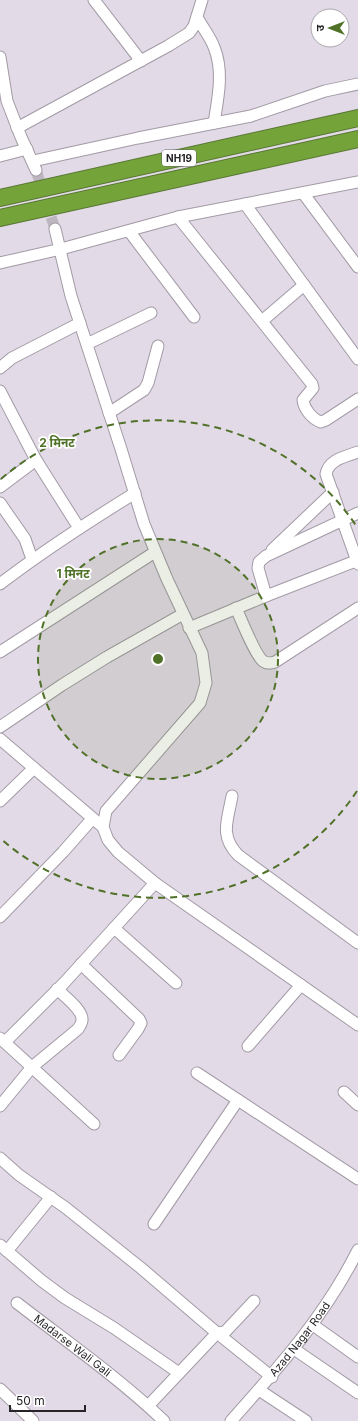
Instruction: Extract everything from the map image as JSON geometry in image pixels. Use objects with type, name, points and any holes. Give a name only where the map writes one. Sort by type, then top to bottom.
[{"type":"highway","name":"NH19","points":[[0,198],[358,118]]},
{"type":"highway","name":"NH19","points":[[0,218],[358,139]]},
{"type":"street","points":[[94,0],[141,61]]},
{"type":"street","points":[[17,128],[141,61],[188,33],[194,26],[202,0]]},
{"type":"street","points":[[197,17],[214,47],[218,60],[220,86],[214,123]]},
{"type":"street","points":[[0,57],[4,102],[34,166],[214,123],[251,116],[325,91],[358,84]]},
{"type":"street","points":[[0,156],[27,149]]},
{"type":"street","points":[[0,263],[61,249],[178,217],[358,182]]},
{"type":"street","points":[[303,192],[358,267]]},
{"type":"street","points":[[245,204],[358,359]]},
{"type":"street","points":[[178,217],[312,384],[313,388],[303,400],[304,404],[315,420],[321,422],[326,420],[357,401]]},
{"type":"street","points":[[55,229],[71,296],[134,494],[155,552],[189,628],[202,653],[206,683],[200,703],[106,811],[103,827],[108,840],[118,852],[155,883],[358,1025]]},
{"type":"street","points":[[129,231],[194,317]]},
{"type":"street","points":[[262,320],[304,285]]},
{"type":"street","points":[[87,344],[151,313]]},
{"type":"street","points":[[0,368],[12,358],[80,323]]},
{"type":"street","points":[[109,413],[144,390],[148,383],[158,346]]},
{"type":"street","points":[[0,391],[36,460],[79,528]]},
{"type":"street","points":[[189,628],[266,596],[358,561],[326,474],[327,468],[331,463],[358,452]]},
{"type":"street","points":[[0,487],[36,460]]},
{"type":"street","points":[[266,596],[258,568],[259,562],[332,492]]},
{"type":"street","points":[[0,584],[32,559],[134,494]]},
{"type":"street","points":[[0,503],[25,539],[32,559]]},
{"type":"street","points":[[266,556],[358,513]]},
{"type":"street","points":[[0,652],[155,552]]},
{"type":"street","points":[[236,608],[258,654],[263,661],[269,664],[275,662],[358,608]]},
{"type":"street","points":[[0,727],[106,657],[183,614]]},
{"type":"street","points":[[0,739],[103,827]]},
{"type":"street","points":[[0,801],[34,768]]},
{"type":"street","points":[[232,796],[226,827],[227,837],[231,847],[238,855],[358,943]]},
{"type":"street","points":[[0,917],[63,852],[92,819]]},
{"type":"street","points":[[94,1124],[2,1040],[58,989],[155,883]]},
{"type":"street","points":[[114,928],[176,983]]},
{"type":"street","points":[[81,964],[140,1019],[141,1023],[138,1029],[119,1055]]},
{"type":"street","points":[[248,1046],[300,985]]},
{"type":"street","points":[[0,1106],[32,1067],[78,1029],[82,1021],[82,1014],[79,1010],[58,989]]},
{"type":"street","points":[[197,1073],[358,1179]]},
{"type":"street","points":[[344,1092],[358,1105]]},
{"type":"street","points":[[154,1224],[238,1100]]},
{"type":"street","points":[[0,1158],[19,1175],[51,1197],[141,1268],[217,1333],[272,1376]]},
{"type":"street","points":[[51,1197],[4,1248],[42,1281],[65,1298],[114,1328],[179,1373]]},
{"type":"street","name":"Azad Nagar Road","points":[[231,1421],[272,1376],[313,1325],[333,1296],[358,1250]]},
{"type":"street","points":[[148,1406],[217,1333],[226,1332],[254,1301]]},
{"type":"street","name":"Madarse Wali Gali","points":[[17,1303],[148,1406],[164,1421]]},
{"type":"street","points":[[313,1325],[358,1357]]},
{"type":"street","points":[[294,1350],[358,1393]]},
{"type":"street","points":[[0,1389],[33,1421]]},
{"type":"street","points":[[259,1390],[306,1421]]},
{"type":"tunnel","points":[[36,170],[55,229]]}]
